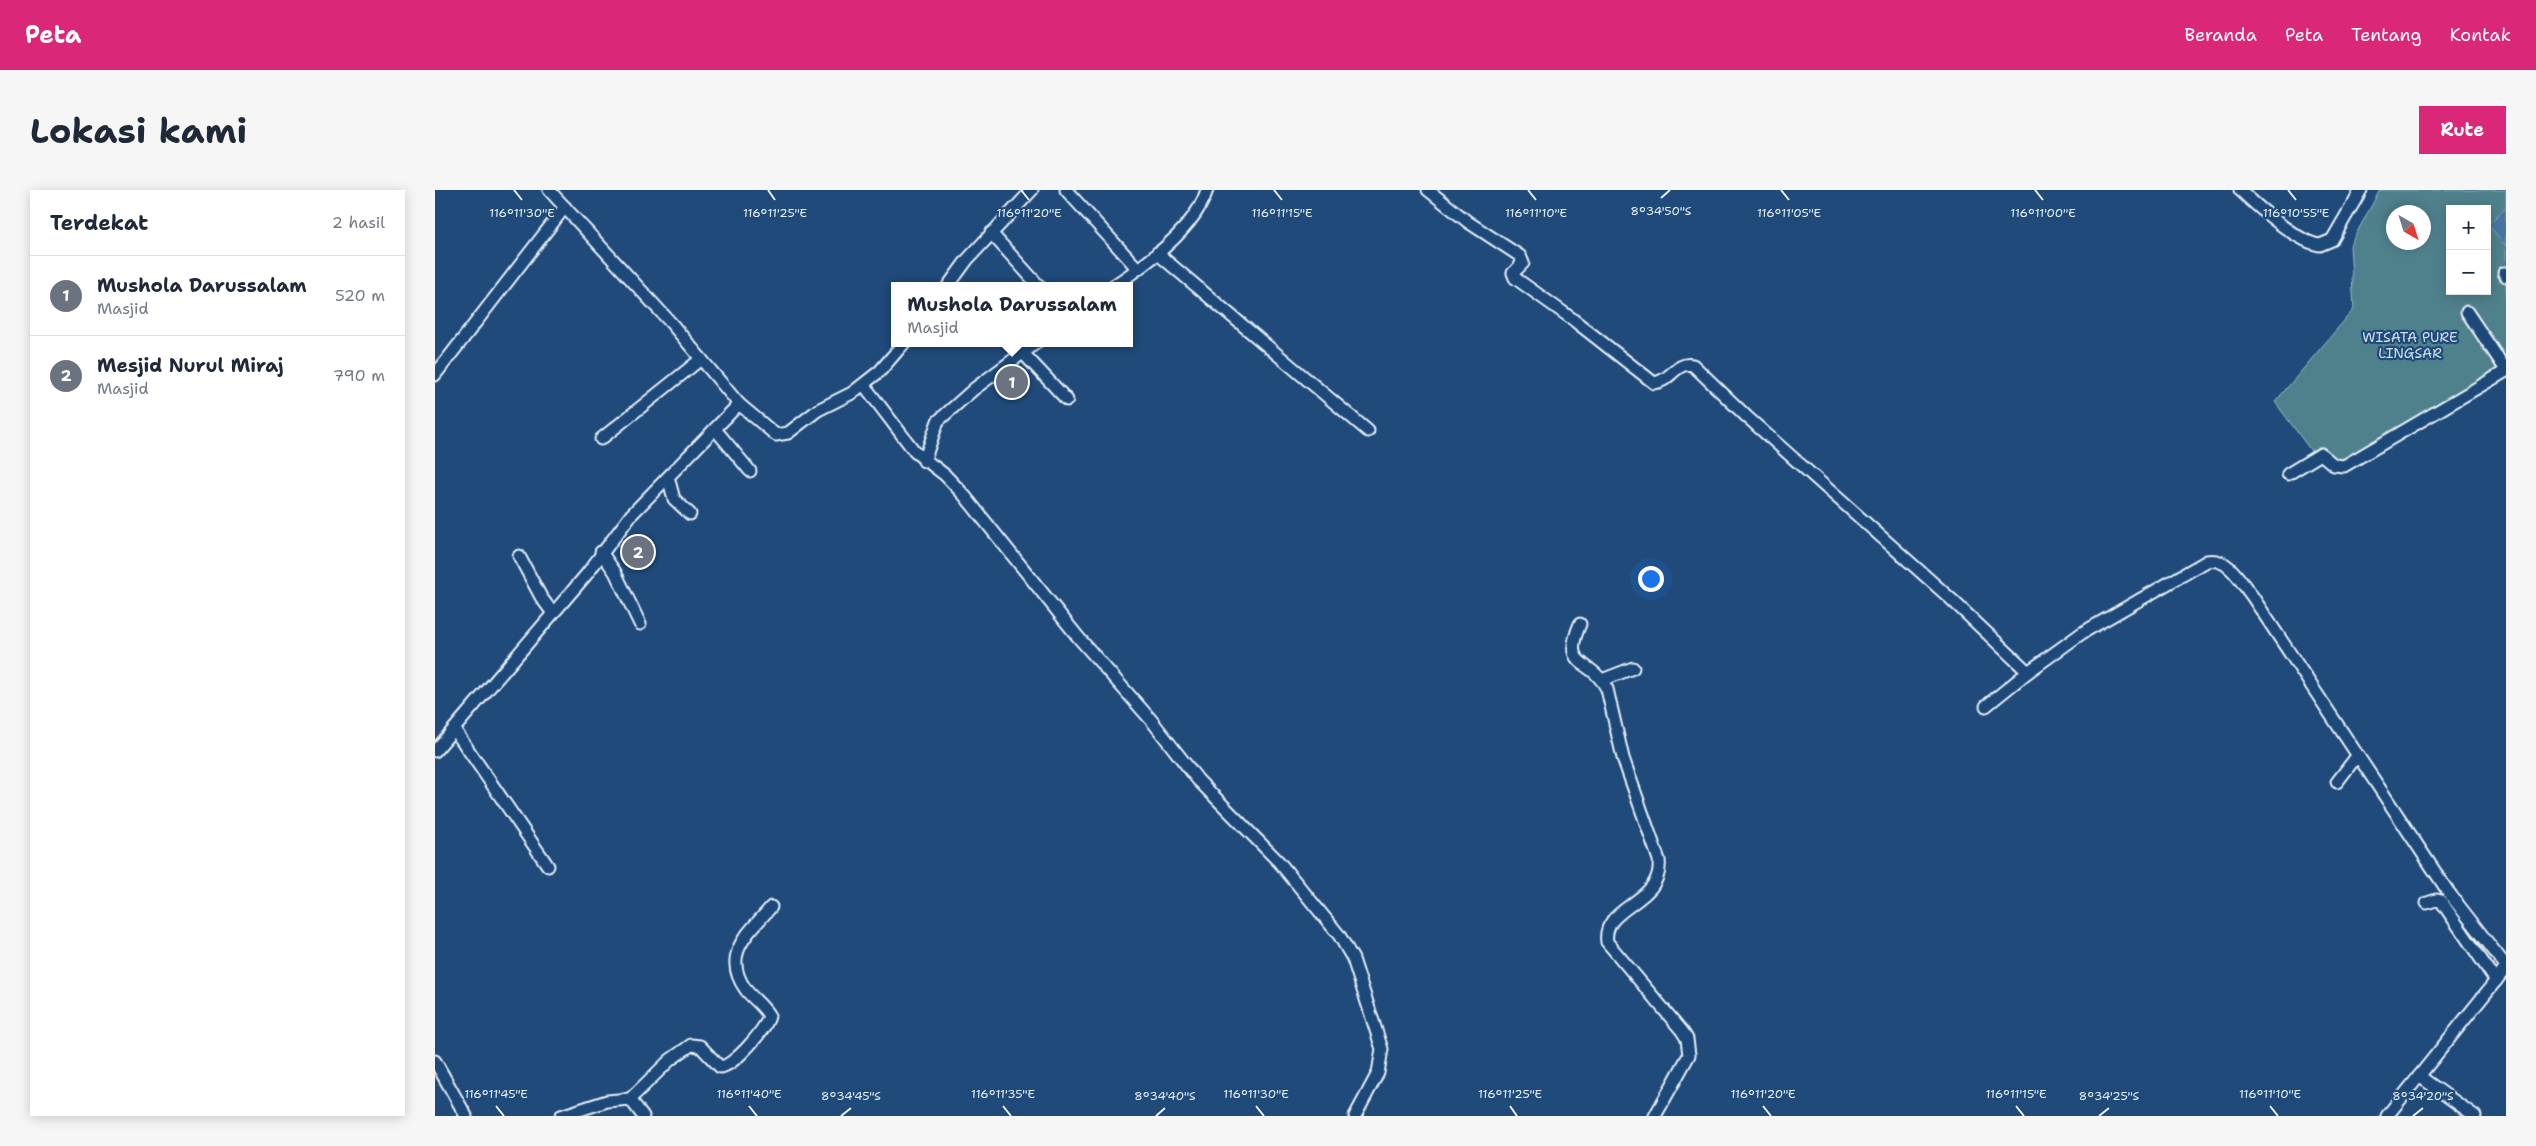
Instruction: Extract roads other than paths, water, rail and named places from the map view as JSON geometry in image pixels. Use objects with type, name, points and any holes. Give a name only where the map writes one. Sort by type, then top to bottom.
[{"type":"street","points":[[549,190],[701,358],[739,404],[771,433],[783,435],[818,410],[853,393],[881,371],[901,347]]},
{"type":"street","points":[[951,282],[1031,190]]},
{"type":"street","points":[[1066,190],[1137,269]]},
{"type":"street","points":[[1119,282],[1157,253],[1197,214],[1207,190]]},
{"type":"street","points":[[1428,190],[1468,222],[1522,259],[1522,264],[1513,273],[1515,278],[1571,318],[1654,384],[1663,381],[1679,367],[1687,363],[1693,364],[1746,416],[1944,593],[2029,672]]},
{"type":"street","points":[[2239,190],[2278,222],[2305,240],[2321,245],[2333,240],[2361,190]]},
{"type":"street","points":[[435,375],[565,207]]},
{"type":"street","points":[[991,234],[1035,282]]},
{"type":"street","points":[[1157,253],[1368,431]]},
{"type":"street","points":[[2288,474],[2321,454],[2334,465],[2344,466],[2506,370],[2467,312]]},
{"type":"street","points":[[924,461],[937,421],[974,389],[1030,347]]},
{"type":"street","points":[[1023,353],[1067,400]]},
{"type":"street","points":[[601,438],[701,358]]},
{"type":"street","points":[[864,385],[924,461],[945,475],[964,495],[1078,637],[1152,720],[1199,780],[1279,862],[1339,935],[1353,959],[1382,1049],[1378,1072],[1355,1116]]},
{"type":"street","points":[[435,751],[552,612],[586,575],[601,552],[631,515],[739,404]]},
{"type":"street","points":[[715,429],[750,471]]},
{"type":"street","points":[[668,477],[673,499],[690,514]]},
{"type":"street","points":[[601,552],[615,572],[641,624]]},
{"type":"street","points":[[519,556],[541,597],[552,612]]},
{"type":"street","points":[[1986,706],[2082,632],[2207,561],[2215,560],[2230,567],[2252,596],[2449,893],[2506,967],[2387,1116]]},
{"type":"street","points":[[1580,624],[1573,640],[1572,652],[1580,663],[1602,680],[1612,702],[1623,758],[1659,860],[1661,874],[1652,888],[1611,922],[1606,932],[1607,942],[1682,1031],[1689,1047],[1689,1055],[1655,1116]]},
{"type":"street","points":[[1602,680],[1633,668]]},
{"type":"street","points":[[454,729],[548,866]]},
{"type":"street","points":[[2337,782],[2357,756]]},
{"type":"street","points":[[2427,903],[2436,900],[2441,901],[2495,981]]},
{"type":"street","points":[[561,1116],[607,1101],[630,1099],[670,1060],[691,1045],[697,1045],[718,1066],[725,1067],[764,1028],[769,1016],[744,986],[738,971],[735,954],[744,939],[771,907]]},
{"type":"street","points":[[435,1061],[466,1116]]},
{"type":"street","points":[[2419,1076],[2475,1116]]},
{"type":"street","points":[[630,1099],[643,1116]]},
{"type":"water","points":[[2506,208],[2506,246],[2491,228],[2491,221]]},
{"type":"place","name":"Mushola Darussalam","points":[[1012,382]]},
{"type":"place","name":"Mesjid Nurul Miraj","points":[[638,552]]},
{"type":"park label","name":"WISATA PURE LINGSAR","points":[[2410,346]]}]
